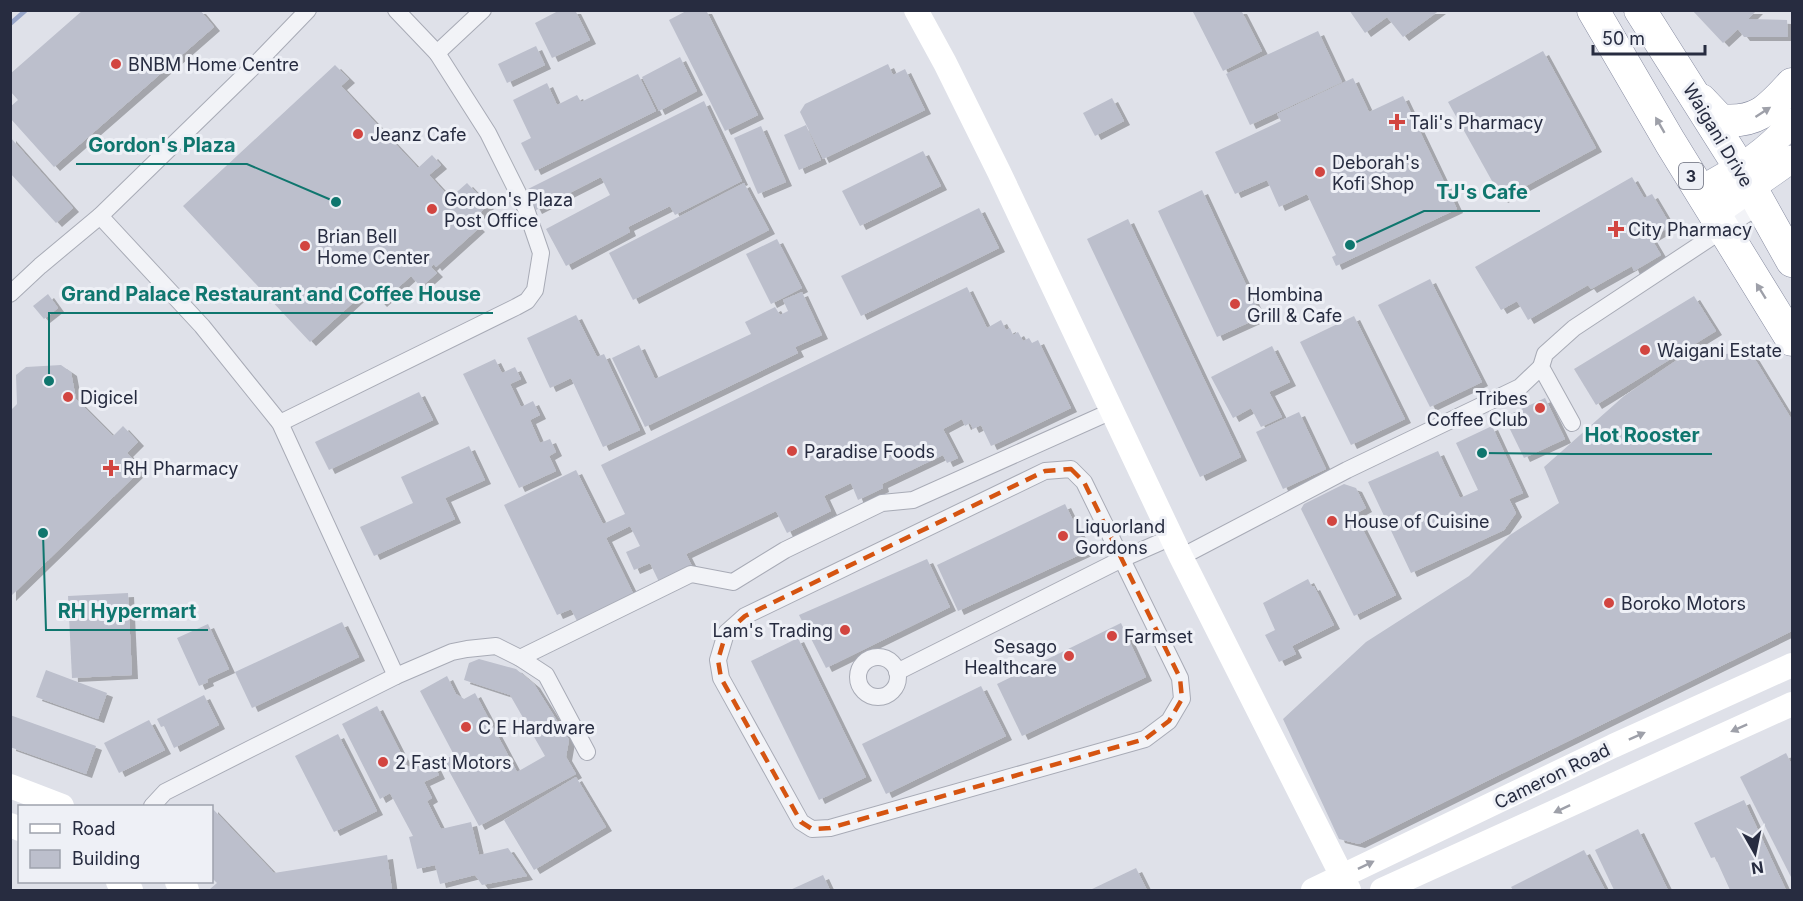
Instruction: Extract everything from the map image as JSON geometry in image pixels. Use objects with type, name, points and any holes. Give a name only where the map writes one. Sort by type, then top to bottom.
[{"type":"highway","name":"3","points":[[1593,10],[1712,211],[1792,340]]},
{"type":"highway","name":"Waigani Drive","points":[[1640,10],[1791,249]]},
{"type":"highway","points":[[1684,78],[1720,120],[1734,122],[1758,116],[1767,111],[1792,84]]},
{"type":"main road","points":[[916,10],[994,162],[1176,547],[1345,883]]},
{"type":"main road","points":[[1750,187],[1760,155],[1779,138],[1792,122]]},
{"type":"main road","points":[[1712,211],[1792,159]]},
{"type":"main road","name":"Cameron Road","points":[[1313,891],[1345,883],[1613,746],[1792,665]]},
{"type":"main road","name":"Cameron Road","points":[[1382,891],[1792,704]]},
{"type":"main road","points":[[10,786],[57,805]]},
{"type":"street","points":[[10,294],[100,216],[308,10]]},
{"type":"street","points":[[280,423],[516,308],[535,290],[541,253],[526,209],[488,133],[437,52],[396,10]]},
{"type":"street","points":[[437,52],[483,10]]},
{"type":"street","points":[[897,672],[1122,559],[1176,547],[1347,470],[1520,387],[1541,367],[1545,354],[1574,328],[1712,211],[1750,187]]},
{"type":"street","points":[[100,216],[202,326],[280,423],[396,676]]},
{"type":"street","points":[[1541,367],[1572,423]]},
{"type":"street","points":[[520,658],[691,574],[733,582],[785,550],[882,503],[913,500],[1112,411]]},
{"type":"street","points":[[1071,469],[1084,482],[1122,559],[1180,678],[1182,699],[1169,721],[1145,739],[830,828],[812,829],[801,822],[721,678],[718,660],[726,633],[745,616],[1045,471],[1071,469]]},
{"type":"street","points":[[154,805],[165,792],[396,676],[452,652],[467,649],[495,646],[520,658],[546,675],[587,752]]},
{"type":"highlighted area","points":[[1071,469],[1084,482],[1180,678],[1182,699],[1169,721],[1145,739],[830,828],[812,829],[801,822],[721,678],[718,660],[726,633],[745,616],[1045,471]]},
{"type":"building","name":"BNBM Home Centre","points":[[83,10],[200,10],[214,27],[54,167],[10,118],[10,107],[18,100],[10,91],[10,74]]},
{"type":"building","points":[[560,10],[575,10],[590,40],[552,58],[535,23]]},
{"type":"building","points":[[688,10],[706,10],[758,115],[725,131],[669,20]]},
{"type":"building","points":[[1192,10],[1241,10],[1262,51],[1223,71]]},
{"type":"building","points":[[1349,10],[1440,10],[1403,37],[1387,17],[1365,33]]},
{"type":"building","points":[[1692,10],[1757,10],[1748,19],[1787,20],[1788,37],[1744,37],[1738,29],[1723,43]]},
{"type":"building","points":[[1318,31],[1342,82],[1250,125],[1226,74]]},
{"type":"building","points":[[536,46],[545,65],[507,83],[498,64]]},
{"type":"building","points":[[1543,51],[1596,148],[1502,199],[1448,102]]},
{"type":"building","points":[[680,57],[697,91],[659,111],[642,77]]},
{"type":"building","points":[[888,64],[893,75],[905,69],[925,110],[823,159],[800,112],[805,104]]},
{"type":"building","points":[[335,65],[349,79],[341,86],[418,168],[432,155],[441,165],[429,175],[450,198],[467,183],[488,205],[472,221],[479,228],[436,267],[434,264],[431,267],[437,273],[421,287],[411,276],[381,303],[368,289],[310,342],[183,206]]},
{"type":"building","points":[[638,74],[656,111],[535,171],[521,143],[531,138],[513,100],[547,83],[557,105],[577,95],[581,102]]},
{"type":"building","points":[[1353,78],[1369,112],[1403,96],[1457,209],[1336,266],[1332,257],[1336,255],[1307,194],[1279,207],[1267,180],[1235,194],[1215,152],[1281,121],[1277,114]]},
{"type":"building","points":[[1112,98],[1124,121],[1095,136],[1083,113]]},
{"type":"building","points":[[704,101],[742,181],[675,215],[670,206],[628,227],[630,232],[566,266],[546,229],[610,195],[601,177],[536,210],[526,190]]},
{"type":"building","points":[[806,125],[821,160],[799,170],[784,135]]},
{"type":"building","points":[[761,126],[786,182],[758,194],[734,138]]},
{"type":"building","points":[[10,137],[73,208],[56,223],[10,173]]},
{"type":"building","points":[[923,151],[941,186],[860,226],[842,191]]},
{"type":"building","points":[[1632,177],[1644,198],[1652,194],[1671,226],[1651,238],[1661,255],[1634,271],[1632,266],[1591,289],[1588,285],[1528,320],[1517,301],[1501,310],[1475,267]]},
{"type":"building","points":[[744,183],[769,230],[633,300],[609,253]]},
{"type":"building","points":[[1202,190],[1261,317],[1217,337],[1158,211]]},
{"type":"building","points":[[979,208],[999,248],[861,316],[841,276]]},
{"type":"building","points":[[1128,219],[1241,457],[1200,477],[1087,239]]},
{"type":"building","points":[[777,239],[802,288],[771,304],[746,254]]},
{"type":"building","points":[[1430,279],[1482,382],[1430,407],[1378,305]]},
{"type":"building","name":"Paradise Foods","points":[[967,287],[987,328],[1001,320],[1006,330],[1010,328],[1013,335],[1018,332],[1023,341],[1029,338],[1032,343],[1038,340],[1071,408],[991,446],[981,425],[973,429],[970,423],[965,426],[962,419],[943,429],[958,458],[947,463],[943,455],[882,484],[883,488],[858,500],[851,483],[824,496],[831,511],[787,533],[776,511],[686,554],[693,568],[660,584],[650,563],[634,570],[626,552],[640,546],[630,526],[606,538],[633,593],[577,621],[571,609],[557,615],[504,505],[576,470],[603,524],[625,514],[601,465]]},
{"type":"building","points":[[802,292],[822,335],[795,347],[798,353],[645,427],[612,358],[639,345],[655,379],[751,334],[745,322],[775,307],[780,315],[788,311],[783,300]]},
{"type":"building","points":[[48,294],[58,308],[44,319],[33,306]]},
{"type":"building","name":"Waigani Estate","points":[[1694,296],[1716,331],[1596,405],[1574,369]]},
{"type":"building","points":[[576,315],[597,357],[604,354],[640,430],[603,447],[571,378],[550,388],[527,338]]},
{"type":"building","points":[[1354,316],[1405,419],[1351,445],[1300,342]]},
{"type":"building","points":[[1272,346],[1290,382],[1269,392],[1282,417],[1261,427],[1251,408],[1233,418],[1211,377]]},
{"type":"building","name":"Boroko Motors","points":[[1750,351],[1792,420],[1792,631],[1359,844],[1339,839],[1283,719],[1366,642],[1469,576],[1510,535],[1559,503],[1544,467],[1624,396],[1677,360]]},
{"type":"building","points":[[495,359],[502,373],[515,367],[521,379],[510,384],[521,407],[533,401],[540,415],[530,420],[540,443],[550,439],[556,452],[549,456],[556,471],[519,488],[463,374]]},
{"type":"building","points":[[61,365],[71,372],[76,399],[113,436],[123,426],[138,442],[127,453],[142,469],[10,597],[10,411],[17,404],[16,375],[26,367]]},
{"type":"building","points":[[419,392],[433,420],[329,470],[315,442]]},
{"type":"building","points":[[1545,398],[1565,439],[1524,458],[1504,417]]},
{"type":"building","points":[[1299,412],[1326,469],[1283,489],[1256,432]]},
{"type":"building","points":[[1492,426],[1523,493],[1509,499],[1516,513],[1504,530],[1411,573],[1368,482],[1438,451],[1460,498],[1478,490],[1456,443]]},
{"type":"building","points":[[469,446],[485,480],[445,498],[455,519],[374,556],[360,527],[413,503],[401,477]]},
{"type":"building","points":[[1344,484],[1356,488],[1366,508],[1355,514],[1396,595],[1354,616],[1301,509],[1304,504]]},
{"type":"building","points":[[1065,504],[1088,551],[958,611],[937,565]]},
{"type":"building","points":[[927,559],[950,607],[826,668],[799,615]]},
{"type":"building","points":[[1308,579],[1334,625],[1292,646],[1296,654],[1279,662],[1265,635],[1275,630],[1263,603]]},
{"type":"building","points":[[128,593],[132,675],[72,678],[68,596]]},
{"type":"building","points":[[342,622],[359,657],[252,708],[235,672]]},
{"type":"building","points":[[1121,623],[1146,677],[1022,736],[997,684]]},
{"type":"building","points":[[208,624],[229,669],[207,679],[208,682],[199,686],[177,638]]},
{"type":"building","points":[[798,638],[866,777],[819,800],[751,661]]},
{"type":"building","name":"C E Hardware","points":[[479,659],[516,669],[534,684],[569,740],[566,757],[576,774],[479,826],[443,760],[454,755],[420,691],[447,676],[456,694],[464,699],[475,693],[517,772],[545,756],[510,695],[464,680],[469,663]]},
{"type":"building","points":[[46,670],[107,693],[98,719],[36,697]]},
{"type":"building","points":[[981,686],[1006,736],[886,794],[862,744]]},
{"type":"building","points":[[204,695],[219,725],[174,748],[164,726],[161,727],[157,719]]},
{"type":"building","points":[[377,706],[408,767],[430,756],[439,775],[424,782],[432,798],[427,801],[441,829],[471,822],[479,855],[508,848],[527,876],[482,885],[475,875],[440,884],[435,865],[417,869],[409,837],[413,836],[390,793],[380,799],[342,724]]},
{"type":"building","points":[[10,715],[96,746],[86,774],[10,747]]},
{"type":"building","points":[[149,720],[165,750],[119,773],[104,743]]},
{"type":"building","points":[[338,734],[377,811],[334,832],[295,756]]},
{"type":"building","points":[[1786,753],[1792,765],[1792,879],[1740,777]]},
{"type":"building","points":[[576,777],[606,827],[534,870],[504,820]]},
{"type":"building","points":[[1744,800],[1786,890],[1730,890],[1715,857],[1711,858],[1694,823]]},
{"type":"building","points":[[213,809],[274,873],[387,855],[392,890],[210,889],[217,883],[213,879]]},
{"type":"building","points":[[1638,829],[1668,890],[1614,890],[1595,850]]},
{"type":"building","points":[[1584,850],[1605,890],[1513,890],[1511,887]]},
{"type":"building","points":[[1136,868],[1147,890],[1090,890]]},
{"type":"building","points":[[823,875],[830,890],[790,890]]},
{"type":"waterway","points":[[10,24],[26,10]]},
{"type":"place","name":"BNBM Home Centre","points":[[116,64]]},
{"type":"place","name":"Tali's Pharmacy","points":[[1397,122]]},
{"type":"place","name":"Jeanz Cafe","points":[[358,134]]},
{"type":"place","name":"Deborah's Kofi Shop","points":[[1320,172]]},
{"type":"place","name":"Gordon's Plaza","points":[[336,202]]},
{"type":"place","name":"Gordon's Plaza Post Office","points":[[432,209]]},
{"type":"place","name":"City Pharmacy","points":[[1616,229]]},
{"type":"place","name":"TJ's Cafe","points":[[1350,245]]},
{"type":"place","name":"Brian Bell Home Center","points":[[305,246]]},
{"type":"place","name":"Hombina Grill & Cafe","points":[[1235,304]]},
{"type":"place","name":"Waigani Estate","points":[[1645,350]]},
{"type":"place","name":"Grand Palace Restaurant and Coffee House","points":[[49,381]]},
{"type":"place","name":"Digicel","points":[[68,397]]},
{"type":"place","name":"Tribes Coffee Club","points":[[1540,408]]},
{"type":"place","name":"Paradise Foods","points":[[792,451]]},
{"type":"place","name":"Hot Rooster","points":[[1482,453]]},
{"type":"place","name":"RH Pharmacy","points":[[111,468]]},
{"type":"place","name":"House of Cuisine","points":[[1332,521]]},
{"type":"place","name":"RH Hypermart","points":[[43,533]]},
{"type":"place","name":"Liquorland Gordons","points":[[1063,536]]},
{"type":"place","name":"Boroko Motors","points":[[1609,603]]},
{"type":"place","name":"Lam's Trading","points":[[845,630]]},
{"type":"place","name":"Farmset","points":[[1112,636]]},
{"type":"place","name":"Sesago Healthcare","points":[[1069,656]]},
{"type":"place","name":"C E Hardware","points":[[466,727]]},
{"type":"place","name":"2 Fast Motors","points":[[383,762]]}]
